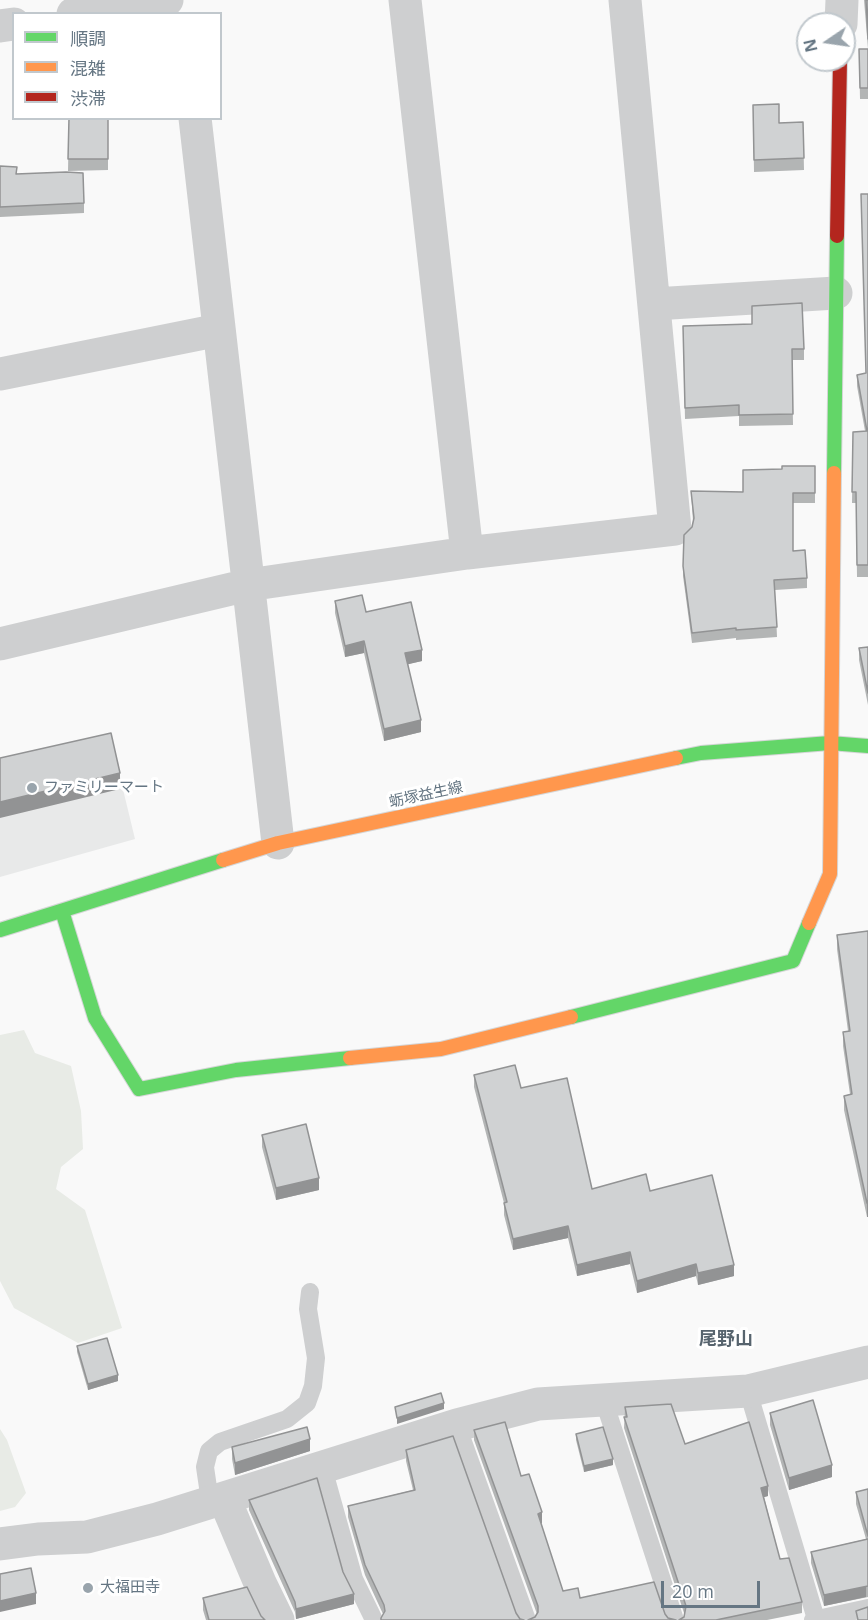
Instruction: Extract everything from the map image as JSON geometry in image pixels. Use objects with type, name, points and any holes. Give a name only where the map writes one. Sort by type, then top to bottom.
[{"type":"street","points":[[86,12],[167,0]]},
{"type":"street","points":[[405,0],[467,553]]},
{"type":"street","points":[[0,644],[248,585],[467,553],[675,529],[625,0]]},
{"type":"street","points":[[62,911],[95,1018],[139,1089],[236,1070],[441,1049],[793,961],[830,874],[840,72]]},
{"type":"street","points":[[195,120],[278,843]]},
{"type":"street","points":[[654,304],[836,293]]},
{"type":"street","points":[[0,374],[219,330]]},
{"type":"street","name":"蛎塚益生線","points":[[0,930],[278,843],[701,753],[830,743],[868,746]]},
{"type":"street","points":[[0,1544],[38,1539],[87,1537],[157,1519],[457,1425],[538,1404],[748,1391],[868,1362]]},
{"type":"street","points":[[217,1500],[278,1620]]},
{"type":"lane","points":[[217,1500],[205,1467],[209,1451],[220,1442],[287,1419],[307,1403],[313,1386],[316,1359],[308,1309],[310,1292]]},
{"type":"lane","points":[[748,1391],[814,1620],[868,1608]]},
{"type":"lane","points":[[604,1401],[675,1620]]},
{"type":"lane","points":[[457,1425],[527,1620]]},
{"type":"lane","points":[[323,1468],[354,1579],[374,1620]]},
{"type":"shaded area","points":[[112,744],[135,839],[0,877],[0,771]]},
{"type":"shaded area","points":[[24,1030],[35,1053],[71,1066],[81,1111],[83,1149],[61,1167],[56,1189],[85,1210],[122,1328],[78,1343],[14,1308],[0,1281],[0,1035]]},
{"type":"shaded area","points":[[0,1429],[7,1440],[26,1493],[15,1507],[0,1511]]},
{"type":"building","points":[[866,0],[868,0],[868,39]]},
{"type":"building","points":[[859,49],[868,49],[868,88],[860,88]]},
{"type":"building","points":[[779,104],[779,123],[803,122],[804,158],[754,160],[753,105]]},
{"type":"building","points":[[69,120],[108,120],[108,159],[68,159]]},
{"type":"building","points":[[0,166],[17,167],[16,174],[83,173],[84,203],[0,207]]},
{"type":"building","points":[[861,194],[868,194],[868,565],[857,565],[856,492],[852,492],[853,432],[867,431],[857,375],[866,373]]},
{"type":"building","points":[[802,303],[804,349],[792,349],[793,414],[739,415],[739,405],[685,408],[683,326],[752,324],[752,306]]},
{"type":"building","points":[[782,466],[815,466],[815,493],[793,493],[793,551],[805,550],[807,578],[774,580],[777,627],[736,630],[736,628],[692,633],[683,566],[684,535],[692,527],[694,518],[691,491],[743,492],[743,470],[782,469]]},
{"type":"building","points":[[362,595],[366,612],[411,602],[422,650],[405,653],[421,720],[384,729],[364,641],[345,646],[335,601]]},
{"type":"building","points":[[868,647],[868,693],[859,648]]},
{"type":"building","points":[[111,733],[120,773],[0,802],[0,758]]},
{"type":"building","points":[[868,931],[867,1203],[844,1096],[852,1094],[843,1032],[850,1031],[837,935]]},
{"type":"building","points":[[515,1065],[521,1088],[567,1078],[592,1189],[646,1174],[650,1191],[712,1175],[734,1265],[698,1273],[696,1264],[637,1281],[630,1252],[577,1265],[568,1226],[513,1239],[504,1203],[507,1202],[474,1075]]},
{"type":"building","points":[[306,1124],[319,1178],[276,1188],[262,1135]]},
{"type":"building","points":[[107,1338],[118,1375],[88,1384],[77,1346]]},
{"type":"building","points":[[441,1393],[444,1403],[397,1418],[395,1407]]},
{"type":"building","points":[[813,1400],[832,1465],[789,1478],[770,1413]]},
{"type":"building","points":[[671,1404],[685,1444],[749,1422],[768,1486],[761,1488],[780,1559],[789,1558],[802,1602],[716,1620],[679,1620],[684,1617],[686,1606],[624,1417],[627,1417],[625,1407]]},
{"type":"building","points":[[505,1422],[521,1476],[529,1474],[542,1512],[538,1514],[563,1591],[578,1588],[580,1598],[654,1582],[665,1614],[668,1618],[676,1620],[528,1620],[535,1617],[538,1606],[474,1430]]},
{"type":"building","points":[[307,1427],[310,1439],[235,1463],[232,1447]]},
{"type":"building","points":[[603,1427],[613,1459],[584,1466],[576,1434]]},
{"type":"building","points":[[453,1436],[516,1613],[520,1619],[524,1620],[381,1620],[385,1611],[384,1605],[365,1565],[348,1506],[415,1490],[406,1450]]},
{"type":"building","points":[[317,1478],[343,1572],[354,1594],[296,1609],[295,1602],[249,1500]]},
{"type":"building","points":[[868,1489],[868,1536],[856,1492]]},
{"type":"building","points":[[868,1539],[868,1586],[824,1595],[811,1552]]},
{"type":"building","points":[[31,1568],[36,1593],[0,1601],[0,1574]]},
{"type":"building","points":[[247,1587],[265,1620],[209,1620],[203,1598]]},
{"type":"building","points":[[868,1607],[868,1620],[858,1620],[856,1611]]},
{"type":"traffic: fast","points":[[834,473],[837,236]]},
{"type":"traffic: fast","points":[[676,758],[701,753],[830,743],[868,746]]},
{"type":"traffic: fast","points":[[0,930],[223,860]]},
{"type":"traffic: fast","points":[[62,911],[95,1018],[139,1089],[236,1070],[350,1058]]},
{"type":"traffic: fast","points":[[571,1017],[793,961],[809,923]]},
{"type":"traffic: slow","points":[[809,923],[830,874],[834,473]]},
{"type":"traffic: slow","points":[[223,860],[278,843],[676,758]]},
{"type":"traffic: slow","points":[[350,1058],[441,1049],[571,1017]]},
{"type":"traffic: jam","points":[[837,236],[840,72]]},
{"type":"place","name":"ファミリーマート","points":[[32,788]]},
{"type":"place","name":"大福田寺","points":[[88,1588]]},
{"type":"district","name":"尾野山","points":[[726,1340]]}]
